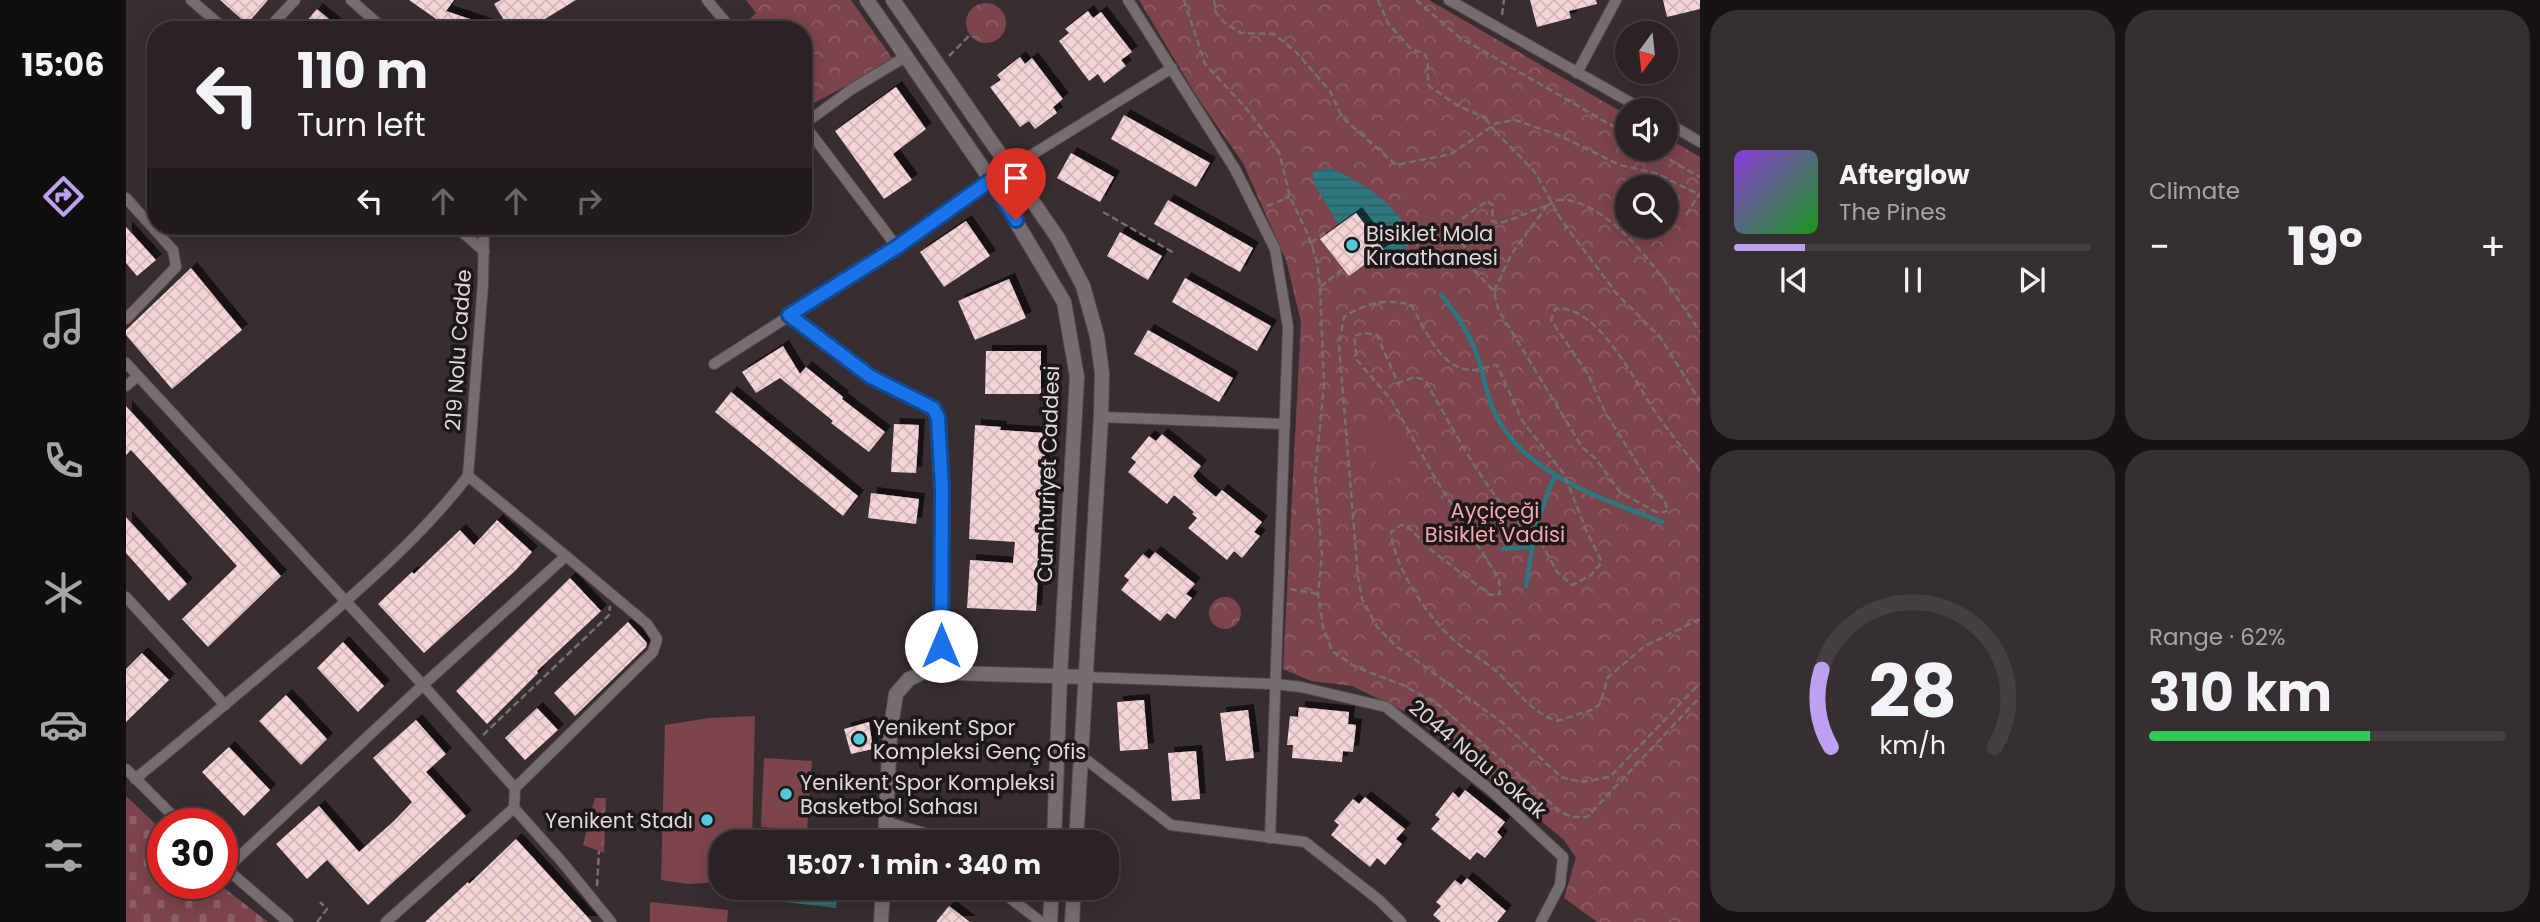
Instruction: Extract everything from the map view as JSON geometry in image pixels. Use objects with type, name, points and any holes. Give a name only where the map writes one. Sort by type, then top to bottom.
[{"type":"street","points":[[191,0],[216,21]]},
{"type":"street","points":[[275,21],[295,0]]},
{"type":"street","points":[[351,0],[375,21]]},
{"type":"street","points":[[708,0],[725,21]]},
{"type":"street","name":"Cumhuriyet Caddesi","points":[[867,0],[991,180],[1065,302],[1077,377],[1054,830]]},
{"type":"street","points":[[893,0],[1058,238],[1083,286],[1097,336],[1102,373],[1101,417],[1077,830]]},
{"type":"street","points":[[1128,0],[1235,169],[1275,249],[1287,327],[1280,588],[1269,838]]},
{"type":"street","points":[[1449,0],[1623,98]]},
{"type":"street","points":[[1577,72],[1616,0]]},
{"type":"street","points":[[812,117],[905,57]]},
{"type":"street","points":[[714,364],[897,247],[1011,167],[1172,68]]},
{"type":"street","points":[[1678,129],[1700,142]]},
{"type":"street","points":[[812,134],[897,247]]},
{"type":"street","points":[[126,198],[147,221]]},
{"type":"street","points":[[126,319],[176,267],[173,250],[159,235]]},
{"type":"street","points":[[465,235],[484,251]]},
{"type":"street","name":"219 Nolu Cadde","points":[[468,476],[484,235]]},
{"type":"street","points":[[789,315],[871,377],[933,408],[938,417],[942,489],[941,673]]},
{"type":"street","points":[[126,363],[515,788]]},
{"type":"street","points":[[126,386],[138,376]]},
{"type":"street","points":[[1101,417],[1285,424]]},
{"type":"street","points":[[135,779],[345,602],[452,498],[468,476],[648,624],[657,639],[653,652],[515,788],[514,808],[611,922]]},
{"type":"street","points":[[238,854],[566,556]]},
{"type":"street","points":[[126,597],[226,705]]},
{"type":"street","points":[[886,830],[890,733],[896,694],[909,679],[924,672],[1085,677]]},
{"type":"street","name":"2044 Nolu Sokak","points":[[1085,677],[1275,684],[1301,687],[1386,707],[1493,792],[1563,857],[1560,885],[1541,922]]},
{"type":"street","points":[[1080,755],[1171,825],[1306,842],[1379,900],[1401,922]]},
{"type":"street","points":[[126,769],[165,808]]},
{"type":"street","points":[[386,922],[514,808]]},
{"type":"street","points":[[887,822],[914,830]]},
{"type":"street","points":[[238,879],[289,922]]},
{"type":"street","points":[[881,922],[882,900]]},
{"type":"street","points":[[1013,900],[1041,922]]},
{"type":"street","points":[[1050,922],[1051,900]]},
{"type":"street","points":[[1072,922],[1073,900]]},
{"type":"path","points":[[1184,0],[1205,64],[1246,108],[1279,152],[1290,197],[1317,262],[1324,384],[1315,478],[1322,555],[1318,594],[1323,627],[1332,651],[1356,667],[1405,686],[1440,706],[1561,812],[1571,817],[1587,817],[1700,697]]},
{"type":"path","points":[[1214,0],[1216,13],[1225,23],[1241,33],[1274,34],[1295,51],[1330,91],[1342,117],[1396,165],[1451,154],[1497,123],[1515,120],[1592,149],[1620,165],[1655,173],[1700,194],[1686,215]]},
{"type":"path","points":[[1378,0],[1388,23],[1411,49],[1425,54],[1429,65],[1429,86],[1457,105],[1485,118],[1518,157],[1535,172],[1562,221],[1616,294],[1660,337],[1700,401]]},
{"type":"path","points":[[1416,0],[1459,37],[1615,127]]},
{"type":"path","points":[[1499,28],[1504,0]]},
{"type":"path","points":[[939,66],[970,35]]},
{"type":"path","points":[[1672,161],[1700,177]]},
{"type":"path","points":[[1255,210],[1290,197]]},
{"type":"path","points":[[1700,332],[1677,296],[1625,233],[1607,218],[1582,205],[1557,200],[1506,222],[1497,223],[1492,221],[1493,205],[1487,201],[1458,223],[1451,232],[1450,238],[1464,245],[1468,264],[1494,291],[1498,309],[1582,447],[1596,459],[1620,492],[1658,513],[1668,511],[1664,499],[1656,493],[1605,412],[1588,374],[1551,320],[1555,309],[1563,308],[1598,327],[1655,412],[1700,471]]},
{"type":"path","points":[[1494,291],[1512,253],[1547,206]]},
{"type":"path","points":[[1103,212],[1174,253]]},
{"type":"path","points":[[1311,243],[1325,232]]},
{"type":"path","points":[[1320,287],[1343,270]]},
{"type":"path","points":[[1700,619],[1645,646],[1608,677],[1600,705],[1594,709],[1557,721],[1539,713],[1495,671],[1456,642],[1439,625],[1415,594],[1399,564],[1391,533],[1401,525],[1407,526],[1431,550],[1490,595],[1500,594],[1499,579],[1435,478],[1392,401],[1357,360],[1354,337],[1363,333],[1377,335],[1398,383],[1415,377],[1425,380],[1505,508],[1528,532],[1537,536],[1557,572],[1572,585],[1590,576],[1602,562],[1587,533],[1564,474],[1523,422],[1497,365],[1475,370],[1455,368],[1438,351],[1411,306],[1397,301],[1374,302],[1344,317],[1339,346],[1358,577],[1362,599],[1377,627],[1396,646],[1503,723],[1561,776],[1581,782],[1610,777],[1700,683]]},
{"type":"path","points":[[1280,588],[1318,594]]},
{"type":"path","points":[[476,743],[609,615],[611,595]]},
{"type":"path","points":[[596,903],[599,851]]},
{"type":"path","points":[[317,922],[327,909],[320,902]]},
{"type":"green space","points":[[746,0],[851,0],[892,58],[858,80],[812,104],[812,21],[748,21],[756,13]]},
{"type":"green space","name":"Ayçiçeği Bisiklet Vadisi","points":[[1139,0],[1429,0],[1615,108],[1615,161],[1678,161],[1678,144],[1700,157],[1700,922],[1597,922],[1564,898],[1576,858],[1564,840],[1412,715],[1352,686],[1311,681],[1283,669],[1301,322],[1286,260],[1243,163],[1197,97]]},
{"type":"green space","points":[[986,3],[1000,9],[1006,23],[1000,37],[986,43],[972,37],[966,23],[972,9]]},
{"type":"green space","points":[[1386,417],[1412,469],[1385,483],[1358,431]]},
{"type":"green space","points":[[1225,597],[1236,602],[1241,613],[1236,624],[1225,629],[1214,624],[1209,613],[1214,602]]},
{"type":"green space","name":"Yenikent Stadı","points":[[755,716],[752,830],[709,830],[709,883],[689,884],[661,880],[665,725],[709,718]]},
{"type":"green space","name":"Yenikent Spor Kompleksi Basketbol Sahası","points":[[764,758],[812,761],[807,830],[761,827]]},
{"type":"green space","points":[[126,796],[147,816],[147,899],[238,899],[268,922],[126,922]]},
{"type":"green space","points":[[595,798],[606,798],[604,853],[583,845]]},
{"type":"green space","points":[[650,902],[728,910],[727,922],[650,922]]},
{"type":"water","points":[[1328,168],[1375,193],[1390,206],[1401,221],[1407,236],[1406,251],[1395,265],[1356,213],[1339,225],[1313,182],[1313,172]]},
{"type":"water","points":[[777,900],[837,900],[836,908]]},
{"type":"building","points":[[220,0],[268,0],[250,21],[244,21]]},
{"type":"building","points":[[409,0],[454,0],[446,11],[476,21],[439,21]]},
{"type":"building","points":[[501,0],[576,0],[542,21],[504,21],[494,4]]},
{"type":"building","points":[[1530,0],[1596,0],[1597,4],[1569,11],[1571,18],[1537,27]]},
{"type":"building","points":[[1663,0],[1700,0],[1700,9],[1667,17]]},
{"type":"building","points":[[317,9],[331,21],[307,21]]},
{"type":"building","points":[[1088,11],[1093,18],[1101,12],[1132,52],[1121,60],[1126,66],[1104,83],[1098,74],[1089,81],[1059,41],[1069,33],[1065,29]]},
{"type":"building","points":[[1020,57],[1025,64],[1032,58],[1063,99],[1053,107],[1057,113],[1035,129],[1029,121],[1020,127],[990,87],[1001,80],[997,75]]},
{"type":"building","points":[[896,87],[926,129],[893,154],[912,180],[884,199],[835,131]]},
{"type":"building","points":[[1124,115],[1210,163],[1196,187],[1111,139]]},
{"type":"building","points":[[1071,153],[1114,177],[1100,202],[1057,178]]},
{"type":"building","points":[[1168,200],[1253,248],[1240,272],[1154,224]]},
{"type":"building","name":"Bisiklet Mola Kıraathanesi","points":[[1356,213],[1384,250],[1349,276],[1320,239]]},
{"type":"building","points":[[966,221],[990,256],[944,287],[920,252]]},
{"type":"building","points":[[126,227],[156,260],[137,276],[126,263]]},
{"type":"building","points":[[1120,232],[1162,256],[1148,280],[1107,256]]},
{"type":"building","points":[[191,268],[242,330],[172,389],[126,335],[126,330]]},
{"type":"building","points":[[1185,278],[1271,326],[1257,351],[1172,302]]},
{"type":"building","points":[[1009,279],[1026,318],[975,340],[958,301]]},
{"type":"building","points":[[1148,330],[1233,378],[1219,402],[1134,354]]},
{"type":"building","points":[[783,346],[800,374],[806,367],[885,432],[869,452],[780,378],[756,393],[742,372]]},
{"type":"building","points":[[986,351],[1041,351],[1041,394],[985,394]]},
{"type":"building","points":[[731,392],[858,496],[843,516],[715,412]]},
{"type":"building","points":[[126,406],[281,576],[208,647],[182,619],[237,566],[131,450],[126,455]]},
{"type":"building","points":[[894,424],[919,425],[916,473],[891,472]]},
{"type":"building","points":[[975,425],[1001,427],[1000,430],[1046,433],[1036,611],[967,608],[970,560],[1013,563],[1015,542],[969,539]]},
{"type":"building","points":[[1162,434],[1201,466],[1193,476],[1198,482],[1216,497],[1222,490],[1262,522],[1254,532],[1260,536],[1242,558],[1234,551],[1227,560],[1188,528],[1197,518],[1192,514],[1194,512],[1174,495],[1167,504],[1128,472],[1136,462],[1131,458],[1149,436],[1156,441]]},
{"type":"building","points":[[871,493],[919,499],[916,524],[868,518]]},
{"type":"building","points":[[126,517],[187,584],[169,601],[126,553]]},
{"type":"building","points":[[497,520],[532,552],[515,571],[424,653],[378,604],[460,530],[474,545]]},
{"type":"building","points":[[1155,552],[1195,584],[1186,594],[1192,598],[1175,619],[1167,613],[1160,621],[1121,590],[1129,580],[1124,576],[1143,554],[1149,559]]},
{"type":"building","points":[[570,578],[601,611],[537,671],[487,724],[456,691]]},
{"type":"building","points":[[628,622],[647,643],[646,647],[575,716],[554,693]]},
{"type":"building","points":[[343,642],[384,686],[358,712],[317,668]]},
{"type":"building","points":[[142,653],[169,680],[126,722],[126,669]]},
{"type":"building","points":[[286,695],[327,739],[301,765],[259,721]]},
{"type":"building","points":[[1144,700],[1148,749],[1120,751],[1117,702]]},
{"type":"building","points":[[1299,707],[1349,712],[1348,724],[1356,725],[1353,752],[1343,751],[1342,762],[1292,758],[1293,745],[1287,745],[1290,716],[1298,717]]},
{"type":"building","points":[[537,708],[558,730],[525,760],[505,738]]},
{"type":"building","points":[[1248,710],[1254,758],[1226,761],[1220,713]]},
{"type":"building","points":[[416,720],[446,754],[426,772],[466,816],[368,905],[327,860],[307,879],[276,844],[319,806],[359,852],[394,821],[412,802],[373,758]]},
{"type":"building","name":"Yenikent Spor Kompleksi Genç Ofis","points":[[869,722],[873,749],[851,754],[844,729]]},
{"type":"building","points":[[229,747],[270,790],[244,816],[202,772]]},
{"type":"building","points":[[1196,751],[1200,799],[1172,801],[1168,753]]},
{"type":"building","points":[[1465,790],[1505,822],[1497,832],[1502,837],[1485,858],[1477,852],[1470,860],[1431,829],[1440,819],[1435,815],[1453,792],[1459,798]]},
{"type":"building","points":[[1365,797],[1405,829],[1396,839],[1402,844],[1385,865],[1377,858],[1370,867],[1331,835],[1339,825],[1334,821],[1353,799],[1359,804]]},
{"type":"building","points":[[516,839],[592,922],[425,922],[468,882],[469,884]]},
{"type":"building","points":[[1467,878],[1506,911],[1497,922],[1441,922],[1433,915],[1441,906],[1436,902],[1455,880],[1461,885]]},
{"type":"building","points":[[949,906],[970,922],[936,922]]},
{"type":"waterway","points":[[1441,295],[1470,339],[1492,407],[1505,430],[1521,449],[1564,480],[1662,522]]},
{"type":"waterway","points":[[1526,586],[1536,530],[1555,476]]},
{"type":"waterway","points":[[1503,549],[1531,547]]},
{"type":"place","name":"Bisiklet Mola Kıraathanesi","points":[[1352,245]]},
{"type":"place","name":"Yenikent Spor Kompleksi Genç Ofis","points":[[859,739]]},
{"type":"place","name":"Yenikent Spor Kompleksi Basketbol Sahası","points":[[786,794]]},
{"type":"place","name":"Yenikent Stadı","points":[[707,820]]},
{"type":"route","points":[[941,646],[942,489],[938,417],[933,408],[871,377],[789,315],[897,247],[991,180],[1016,220]]}]
